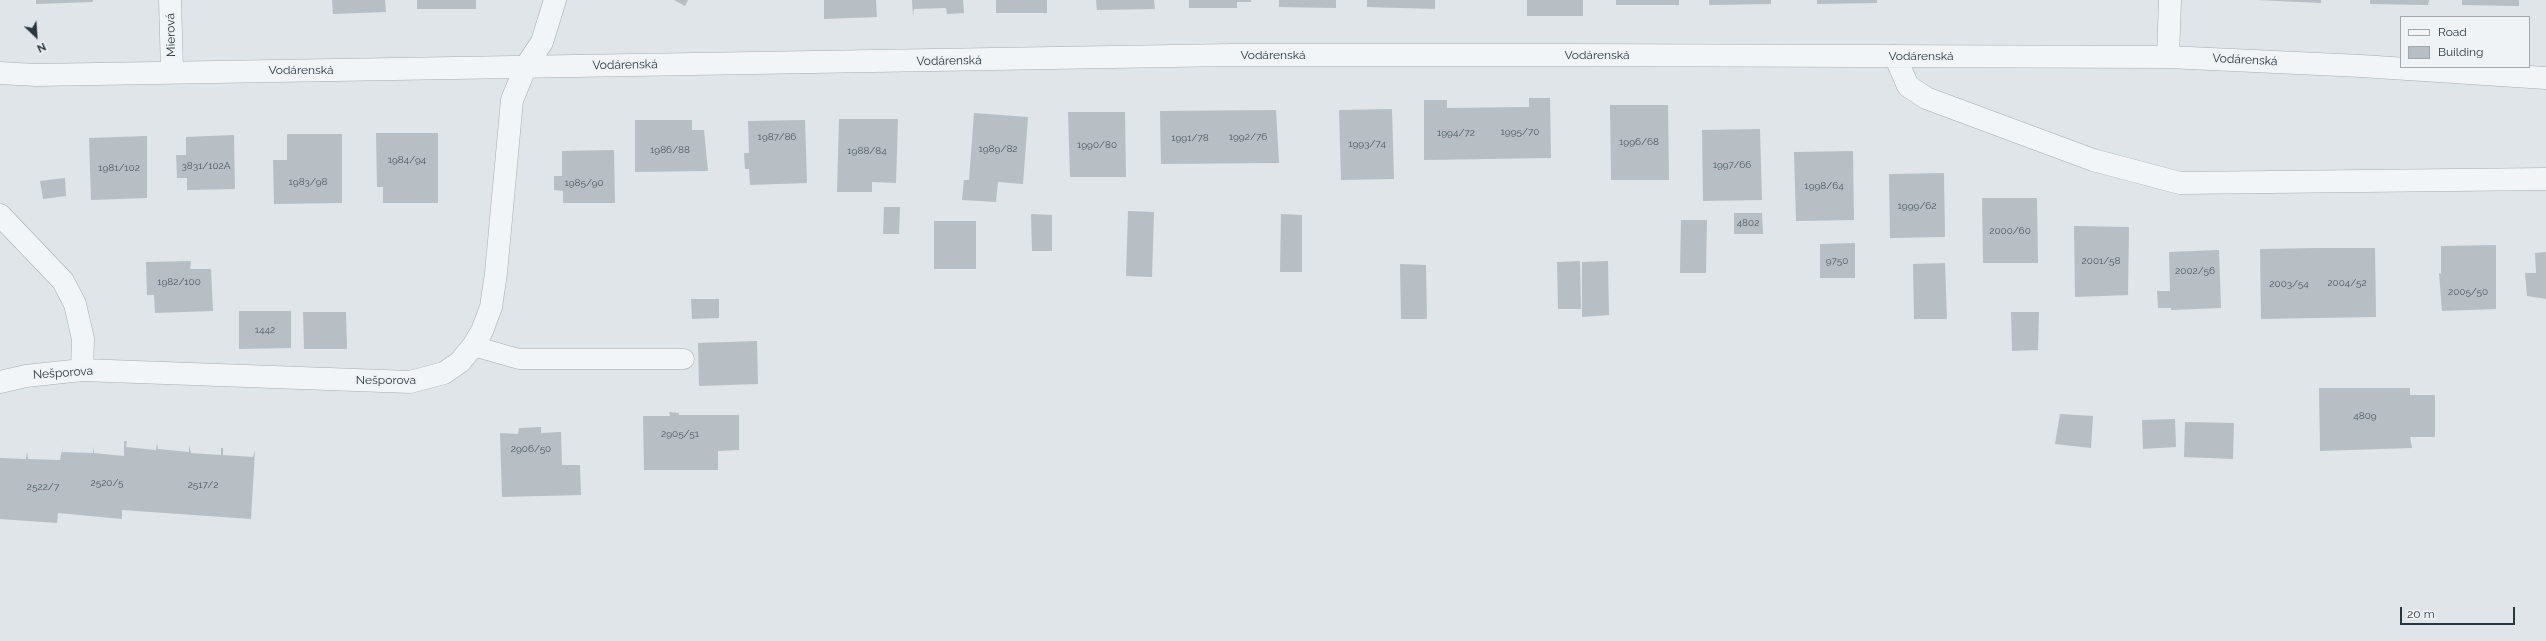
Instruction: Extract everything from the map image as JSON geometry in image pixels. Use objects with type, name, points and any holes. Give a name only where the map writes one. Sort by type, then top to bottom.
[{"type":"street","name":"Mierová","points":[[170,0],[172,71]]},
{"type":"street","name":"Nešporova","points":[[0,382],[26,376],[82,370],[410,382],[444,373],[460,362],[473,346],[482,331],[491,307],[512,100],[526,66],[542,42],[556,0]]},
{"type":"street","points":[[2168,57],[2170,0]]},
{"type":"street","name":"Vodárenská","points":[[0,73],[36,75],[172,71],[1240,55],[1895,56],[2168,57],[2361,66],[2546,78]]},
{"type":"street","points":[[1895,56],[1908,86],[1926,98],[2093,160],[2180,183],[2546,179]]},
{"type":"street","points":[[0,215],[63,281],[75,304],[83,339],[82,370]]},
{"type":"lane","points":[[473,346],[519,359],[684,359]]},
{"type":"building","points":[[36,0],[93,0],[93,2],[36,4]]},
{"type":"building","points":[[332,0],[385,0],[386,12],[333,14]]},
{"type":"building","points":[[417,0],[476,0],[476,9],[417,9]]},
{"type":"building","points":[[674,0],[688,0],[685,6]]},
{"type":"building","points":[[824,0],[876,0],[877,17],[824,19]]},
{"type":"building","points":[[912,0],[963,0],[964,13],[947,14],[946,8],[914,9],[913,16]]},
{"type":"building","points":[[996,0],[1047,0],[1047,13],[996,13]]},
{"type":"building","points":[[1096,0],[1154,0],[1155,9],[1097,10]]},
{"type":"building","points":[[1189,0],[1251,0],[1251,2],[1237,2],[1237,8],[1189,8]]},
{"type":"building","points":[[1279,0],[1336,0],[1336,8],[1279,7]]},
{"type":"building","points":[[1367,0],[1435,0],[1435,9],[1367,7]]},
{"type":"building","points":[[1527,0],[1583,0],[1583,16],[1527,16]]},
{"type":"building","points":[[1616,0],[1679,0],[1679,5],[1616,5]]},
{"type":"building","points":[[1709,0],[1771,0],[1771,4],[1709,5]]},
{"type":"building","points":[[1817,0],[1877,0],[1877,3],[1817,4]]},
{"type":"building","points":[[2257,0],[2321,0],[2321,3]]},
{"type":"building","points":[[2370,0],[2429,0],[2428,5],[2370,4]]},
{"type":"building","points":[[2462,0],[2519,0],[2519,6],[2462,5]]},
{"type":"building","points":[[1529,98],[1550,98],[1551,158],[1424,160],[1424,100],[1447,100],[1447,108],[1529,107]]},
{"type":"building","points":[[1610,105],[1668,105],[1669,180],[1611,180]]},
{"type":"building","points":[[1392,109],[1394,179],[1341,180],[1339,110]]},
{"type":"building","points":[[1276,110],[1279,163],[1161,164],[1160,111]]},
{"type":"building","points":[[1068,112],[1125,112],[1126,177],[1070,177]]},
{"type":"building","points":[[974,113],[1028,117],[1023,184],[998,182],[996,202],[962,200],[964,180],[969,180]]},
{"type":"building","points":[[839,119],[898,119],[896,183],[872,182],[872,192],[837,192]]},
{"type":"building","points":[[635,120],[692,120],[692,130],[704,130],[708,171],[635,172]]},
{"type":"building","points":[[805,120],[807,183],[750,185],[749,169],[745,169],[744,153],[749,153],[748,121]]},
{"type":"building","points":[[1760,129],[1762,200],[1703,201],[1702,130]]},
{"type":"building","points":[[376,133],[438,133],[438,203],[383,203],[383,187],[377,187]]},
{"type":"building","points":[[287,134],[342,134],[342,203],[274,204],[273,160],[287,160]]},
{"type":"building","points":[[234,135],[235,189],[187,190],[187,178],[177,178],[176,155],[186,155],[186,137]]},
{"type":"building","points":[[147,136],[147,198],[91,200],[89,138]]},
{"type":"building","points":[[614,150],[615,203],[563,203],[563,191],[554,190],[554,176],[562,176],[562,151]]},
{"type":"building","points":[[1853,151],[1854,220],[1796,221],[1794,152]]},
{"type":"building","points":[[1944,173],[1945,237],[1890,238],[1889,174]]},
{"type":"building","points":[[65,178],[66,196],[43,199],[40,181]]},
{"type":"building","points":[[1982,198],[2037,198],[2038,263],[1983,263]]},
{"type":"building","points":[[884,207],[900,207],[899,234],[883,234]]},
{"type":"building","points":[[1128,211],[1154,212],[1152,277],[1126,276]]},
{"type":"building","points":[[1734,213],[1762,213],[1763,234],[1734,234]]},
{"type":"building","points":[[1031,214],[1052,215],[1052,251],[1032,251]]},
{"type":"building","points":[[1281,214],[1302,215],[1302,272],[1280,272]]},
{"type":"building","points":[[1681,220],[1707,220],[1706,273],[1680,273]]},
{"type":"building","points":[[934,221],[976,221],[976,269],[934,269]]},
{"type":"building","points":[[2074,226],[2129,227],[2128,295],[2075,297]]},
{"type":"building","points":[[1855,243],[1855,278],[1820,278],[1820,244]]},
{"type":"building","points":[[2496,245],[2496,309],[2442,311],[2439,273],[2441,274],[2441,246]]},
{"type":"building","points":[[2375,248],[2376,317],[2261,319],[2260,249]]},
{"type":"building","points":[[2219,250],[2221,308],[2171,310],[2171,308],[2158,308],[2157,291],[2170,291],[2169,252]]},
{"type":"building","points":[[2546,252],[2546,299],[2527,296],[2525,273],[2536,273],[2535,253]]},
{"type":"building","points":[[191,261],[190,269],[211,269],[213,311],[155,313],[154,295],[147,295],[146,262]]},
{"type":"building","points":[[1580,261],[1581,309],[1558,309],[1557,262]]},
{"type":"building","points":[[1608,261],[1609,315],[1582,317],[1582,262]]},
{"type":"building","points":[[1945,263],[1947,319],[1914,319],[1913,264]]},
{"type":"building","points":[[1400,264],[1426,265],[1427,319],[1401,319]]},
{"type":"building","points":[[691,299],[719,299],[719,318],[692,319]]},
{"type":"building","points":[[239,311],[291,311],[291,348],[239,349]]},
{"type":"building","points":[[303,312],[346,312],[347,349],[304,349]]},
{"type":"building","points":[[2011,312],[2039,312],[2038,350],[2012,351]]},
{"type":"building","points":[[757,341],[758,384],[699,386],[698,343]]},
{"type":"building","points":[[2319,388],[2410,388],[2410,395],[2435,395],[2435,437],[2410,437],[2412,448],[2320,451]]},
{"type":"building","points":[[669,412],[679,413],[679,415],[739,415],[739,450],[718,451],[718,470],[644,470],[643,416],[670,416]]},
{"type":"building","points":[[2060,414],[2093,416],[2091,448],[2055,444]]},
{"type":"building","points":[[2175,419],[2176,447],[2143,449],[2142,420]]},
{"type":"building","points":[[2185,422],[2234,423],[2233,459],[2184,457]]},
{"type":"building","points":[[541,427],[541,433],[561,432],[562,465],[580,465],[581,495],[502,497],[500,433],[518,434],[519,428]]},
{"type":"building","points":[[124,441],[127,441],[126,447],[156,450],[157,443],[158,449],[189,452],[189,445],[191,453],[221,455],[221,448],[223,448],[223,455],[253,457],[255,450],[251,519],[122,510],[122,519],[58,513],[57,523],[0,519],[0,458],[26,459],[27,451],[28,459],[60,460],[63,445],[62,452],[93,453],[93,446],[94,453],[124,456]]}]
